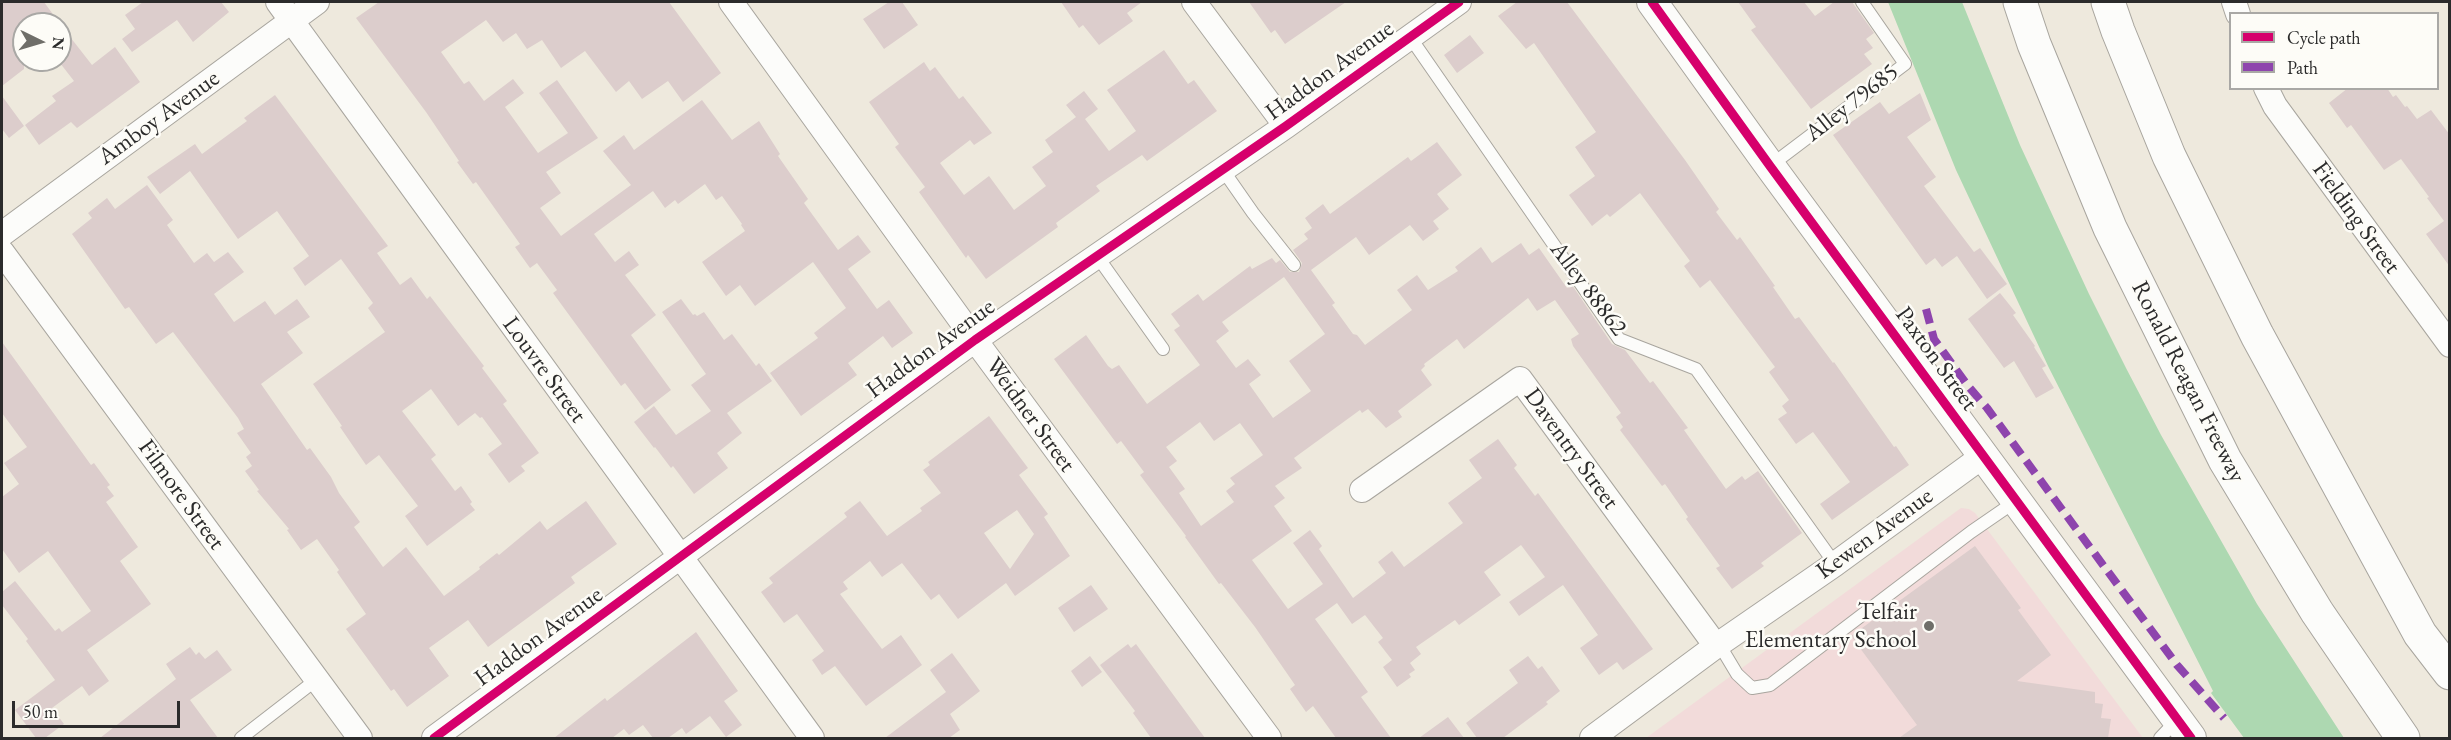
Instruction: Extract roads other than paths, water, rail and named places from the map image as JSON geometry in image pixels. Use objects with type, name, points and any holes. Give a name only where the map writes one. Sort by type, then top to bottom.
[{"type":"highway","points":[[2013,2],[2034,44]]},
{"type":"highway","name":"Ronald Reagan Freeway","points":[[2020,2],[2034,44],[2110,228],[2225,460],[2317,612],[2403,738]]},
{"type":"highway","points":[[2108,2],[2169,156],[2257,335],[2420,634],[2450,673]]},
{"type":"street","name":"Amboy Avenue","points":[[2,234],[284,11],[317,2]]},
{"type":"street","name":"Weidner Street","points":[[731,2],[975,340],[1269,738]]},
{"type":"street","points":[[1194,2],[1286,126]]},
{"type":"street","name":"Haddon Avenue","points":[[434,738],[975,340],[1223,170],[1459,2]]},
{"type":"street","name":"Paxton Street","points":[[1652,2],[2016,501],[2176,732]]},
{"type":"street","name":"Louvre Street","points":[[284,11],[812,738]]},
{"type":"street","name":"Fielding Street","points":[[2267,90],[2275,106],[2450,345]]},
{"type":"street","name":"Filmore Street","points":[[2,252],[360,738]]},
{"type":"street","name":"Daventry Street","points":[[1362,490],[1520,379],[1717,645]]},
{"type":"street","name":"Kewen Avenue","points":[[1592,738],[1717,645],[1835,564],[1983,456]]},
{"type":"lane","name":"Alley 79685","points":[[1770,166],[1905,64],[1862,2]]},
{"type":"lane","name":"Alley 88862","points":[[1410,37],[1619,339],[1696,369],[1835,564]]},
{"type":"lane","points":[[1223,170],[1294,265]]},
{"type":"lane","points":[[1097,256],[1163,349]]},
{"type":"lane","points":[[1717,645],[1737,674],[1752,688],[1770,685],[1971,532],[2016,501]]},
{"type":"lane","points":[[241,738],[316,680]]},
{"type":"place","name":"Telfair Elementary School","points":[[1929,626]]}]
